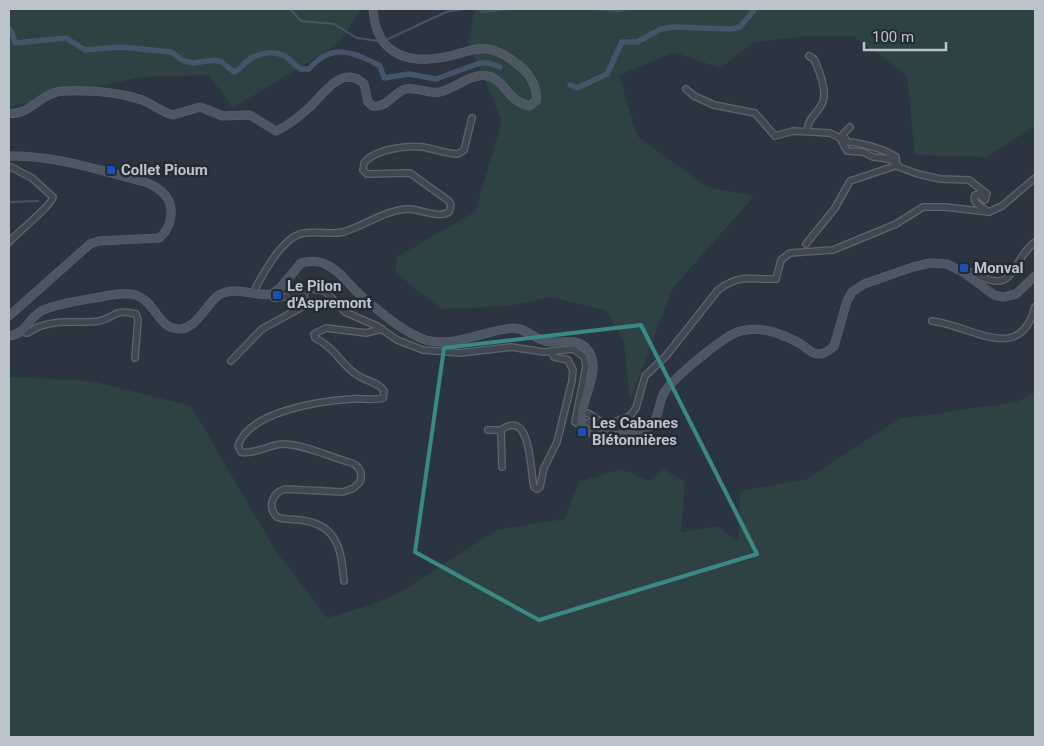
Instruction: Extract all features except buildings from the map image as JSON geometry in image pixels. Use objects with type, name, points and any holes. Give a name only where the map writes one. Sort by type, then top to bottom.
[{"type":"street","points":[[9,113],[23,112],[41,98],[56,92],[94,92],[140,99],[173,115],[200,106],[223,116],[250,116],[276,131],[308,108],[332,83],[346,78],[356,79],[364,84],[368,102],[373,106],[384,104],[401,91],[407,89],[441,92],[475,76],[486,75],[498,80],[513,99],[530,106],[536,101],[535,89],[523,68],[497,52],[487,49],[475,49],[453,56],[419,59],[401,56],[389,50],[374,27],[373,9]]},
{"type":"street","points":[[807,131],[809,120],[823,103],[824,95],[817,66],[814,59],[809,56]]},
{"type":"street","points":[[686,89],[694,96],[714,105],[755,113],[775,136],[807,131],[830,133],[840,138],[847,151],[864,152],[873,157],[890,159],[897,165],[918,174],[940,179],[969,180],[987,194],[985,200],[978,194],[974,198],[977,204],[989,212]]},
{"type":"street","points":[[253,293],[272,260],[299,234],[342,232],[399,210],[417,210],[441,215],[449,212],[451,205],[449,201],[416,176],[403,172],[367,174],[363,170],[364,162],[376,154],[409,147],[424,147],[458,154],[464,150],[472,118]]},
{"type":"street","points":[[850,127],[844,134],[847,142],[858,143],[892,153],[896,157],[897,165]]},
{"type":"street","points":[[9,156],[35,157],[66,162],[145,182],[166,194],[171,208],[167,230],[161,236],[148,240],[99,241],[90,244],[9,316]]},
{"type":"street","points":[[806,244],[835,208],[850,181],[897,165]]},
{"type":"street","points":[[9,166],[32,178],[53,197],[52,203],[24,226],[9,242]]},
{"type":"street","points":[[582,425],[592,422],[604,424],[616,422],[630,416],[636,408],[645,376],[666,356],[718,290],[729,282],[747,278],[776,280],[781,260],[785,255],[810,250],[833,250],[896,224],[920,208],[945,207],[989,212],[1002,206],[1035,178]]},
{"type":"street","points":[[966,274],[972,272],[992,282],[1001,281],[1010,276],[1026,251],[1035,242]]},
{"type":"street","points":[[22,332],[35,316],[48,309],[101,297],[129,294],[146,300],[168,326],[184,328],[192,324],[221,294],[238,291],[272,294],[281,287],[301,263],[318,261],[335,269],[367,300],[399,324],[430,341],[469,338],[512,328],[526,331],[543,341],[578,343],[588,352],[592,362],[582,413],[582,425]]},
{"type":"street","points":[[272,294],[274,298],[280,298],[311,289],[324,291],[345,312],[382,329],[403,343],[423,350],[460,353],[511,347],[551,352],[570,348],[578,351],[584,357],[586,373],[574,419],[577,424],[595,433],[627,434],[644,430],[655,421],[662,397],[671,385],[716,346],[737,332],[754,328],[767,330],[789,338],[814,353],[826,352],[834,346],[847,301],[858,288],[930,263],[947,264],[966,274],[994,295],[1003,297],[1016,294],[1035,276]]},
{"type":"street","points":[[231,362],[262,330],[302,307],[306,301],[304,291]]},
{"type":"street","points":[[932,321],[995,338],[1009,338],[1021,335],[1029,327],[1035,307]]},
{"type":"street","points":[[9,336],[22,332],[27,333],[41,325],[57,322],[103,320],[112,314],[127,312],[136,314],[138,319],[135,358]]},
{"type":"street","points":[[344,581],[341,556],[331,534],[310,522],[277,517],[271,507],[278,492],[285,489],[346,492],[360,482],[361,474],[358,466],[293,445],[273,445],[247,453],[241,452],[238,446],[252,426],[276,415],[342,400],[383,398],[384,391],[381,386],[356,375],[329,345],[315,338],[314,334],[326,328],[366,333],[382,329]]},
{"type":"street","points":[[488,430],[501,430],[514,426],[522,430],[530,453],[533,484],[539,489],[544,468],[557,442],[573,375],[568,360],[554,357],[551,352]]},
{"type":"street","points":[[584,403],[596,418]]},
{"type":"street","points":[[582,413],[588,413],[604,424]]},
{"type":"street","points":[[501,430],[502,467]]},
{"type":"highlighted area","points":[[641,325],[757,554],[539,620],[415,552],[444,348]]},
{"type":"green space","points":[[9,9],[362,9],[338,44],[233,108],[209,75],[141,77],[9,107]]},
{"type":"green space","points":[[475,9],[1035,9],[1035,126],[987,157],[915,155],[907,75],[853,36],[808,36],[754,42],[720,68],[674,52],[619,75],[637,136],[707,187],[754,196],[672,289],[630,401],[624,342],[607,311],[551,297],[510,306],[442,309],[396,273],[397,257],[475,212],[502,121],[468,42]]},
{"type":"green space","points":[[9,377],[91,381],[191,406],[275,550],[327,618],[374,604],[404,590],[497,530],[565,519],[579,482],[621,469],[650,481],[663,469],[685,482],[681,532],[718,526],[738,542],[740,491],[807,479],[899,419],[1016,402],[1035,393],[1035,737],[9,737]]},
{"type":"waterway","points":[[290,9],[301,21],[334,24],[357,38],[379,41]]},
{"type":"waterway","points":[[386,40],[446,12],[464,9]]},
{"type":"waterway","points":[[479,9],[482,12],[511,9]]},
{"type":"waterway","points":[[590,9],[619,11],[627,9]]},
{"type":"waterway","points":[[570,85],[577,88],[607,74],[622,42],[637,42],[661,29],[673,27],[731,29],[740,27],[755,9]]},
{"type":"waterway","points":[[9,29],[15,43],[66,38],[85,50],[121,47],[171,52],[184,61],[193,63],[214,60],[222,62],[234,72],[255,56],[265,53],[280,54],[301,69],[309,69],[326,55],[343,52],[361,56],[380,66],[384,78],[409,74],[436,79],[480,63],[488,63],[500,67]]},
{"type":"waterway","points":[[9,202],[38,201]]},
{"type":"place","name":"Collet Pioum","points":[[111,170]]},
{"type":"place","name":"Monval","points":[[964,268]]},
{"type":"place","name":"Le Pilon d'Aspremont","points":[[277,295]]},
{"type":"place","name":"Les Cabanes Blétonnières","points":[[582,432]]}]
